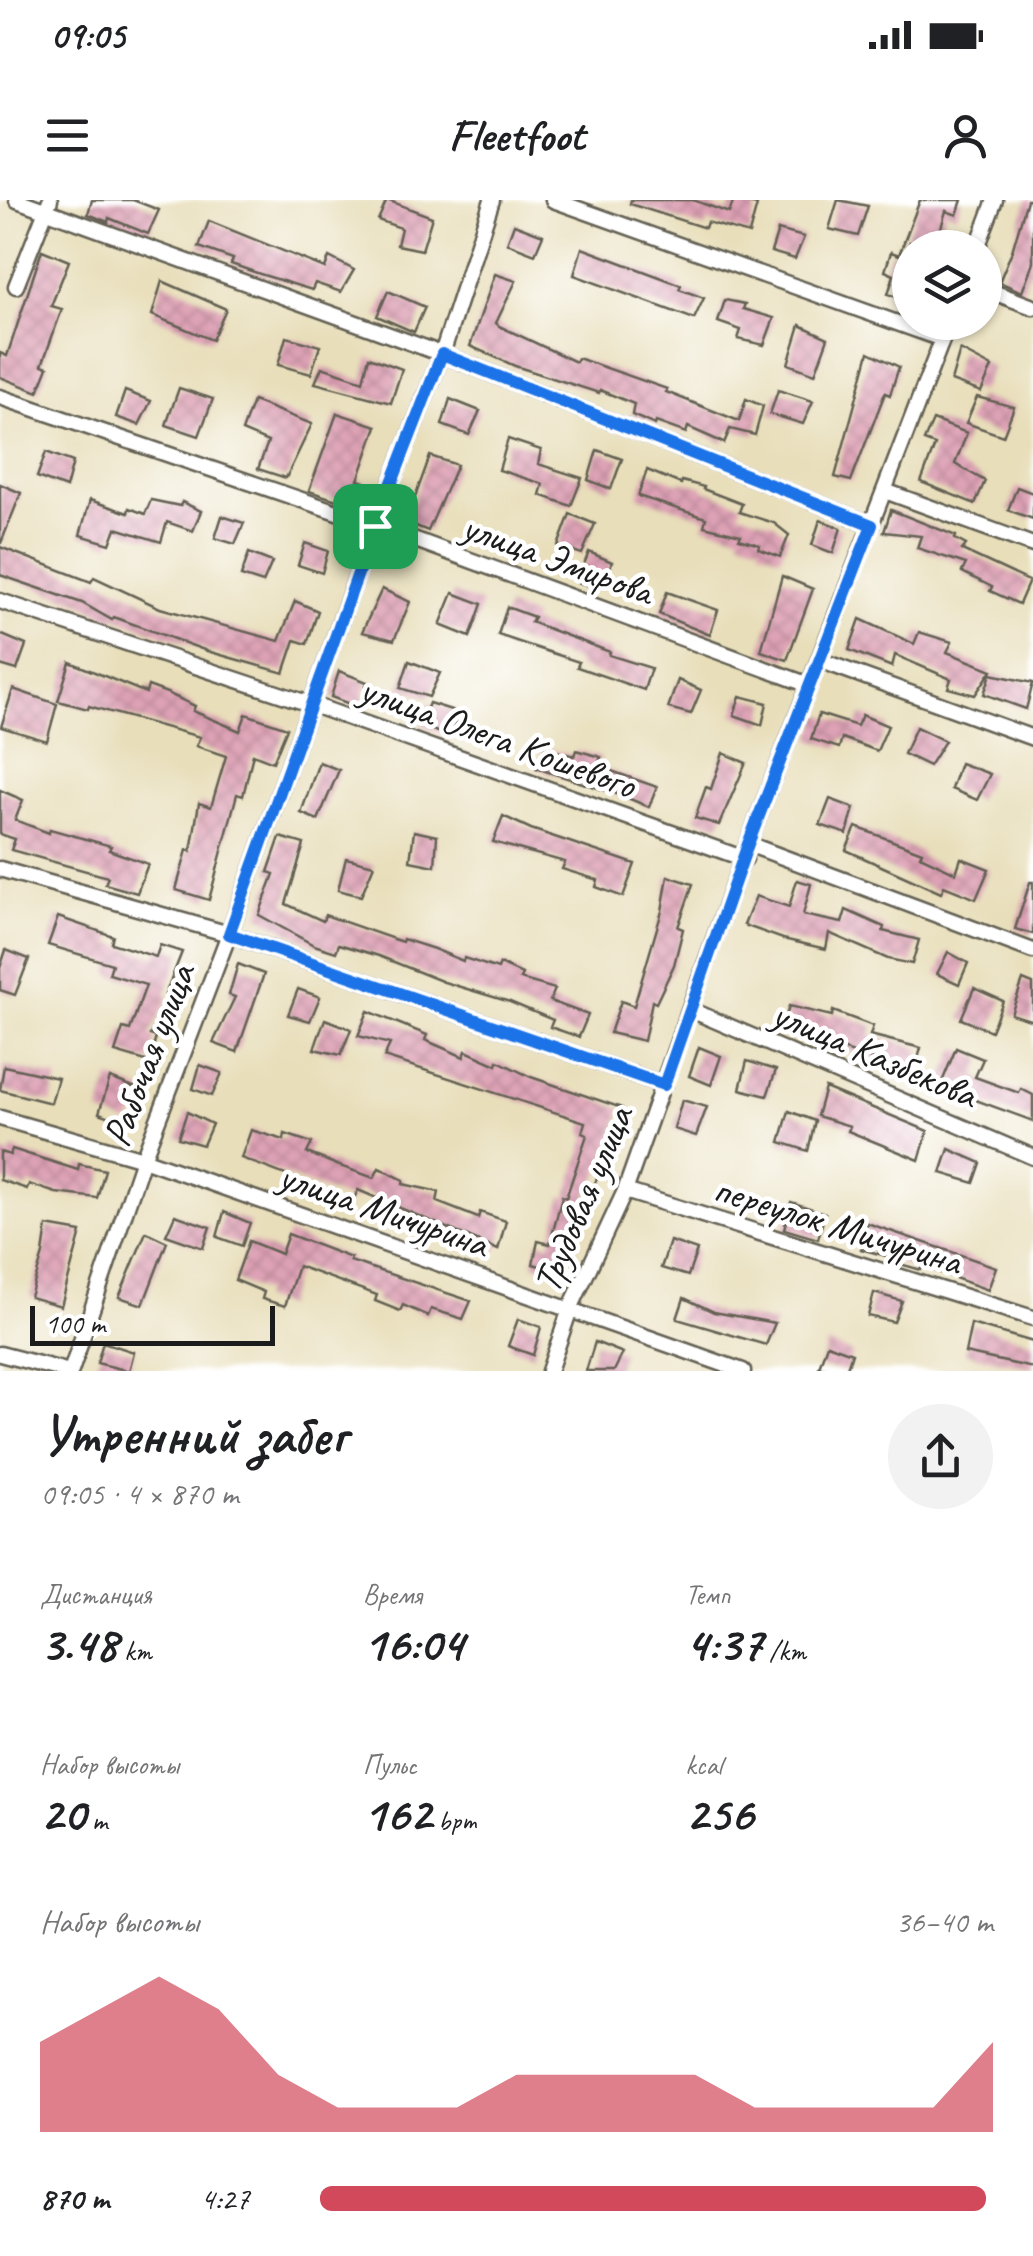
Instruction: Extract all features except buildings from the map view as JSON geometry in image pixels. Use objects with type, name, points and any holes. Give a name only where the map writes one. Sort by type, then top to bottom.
[{"type":"street","points":[[17,200],[48,205],[442,354],[872,525]]},
{"type":"street","name":"Рабочая улица","points":[[69,1371],[142,1159],[442,354],[492,200]]},
{"type":"street","points":[[553,200],[892,321]]},
{"type":"street","points":[[984,230],[995,200]]},
{"type":"street","points":[[16,286],[48,205]]},
{"type":"street","points":[[1002,295],[1033,307]]},
{"type":"street","name":"Трудовая улица","points":[[549,1371],[570,1308],[624,1191],[809,685],[942,340]]},
{"type":"street","name":"улица Эмирова","points":[[0,397],[375,526],[809,685]]},
{"type":"street","points":[[885,491],[1033,545]]},
{"type":"street","name":"улица Олега Кошевого","points":[[0,600],[1033,951]]},
{"type":"street","points":[[819,660],[1033,738]]},
{"type":"street","points":[[0,869],[229,934],[664,1085]]},
{"type":"street","name":"улица Казбекова","points":[[692,1010],[1033,1157]]},
{"type":"street","name":"улица Мичурина","points":[[0,1118],[142,1159],[742,1371]]},
{"type":"street","name":"переулок Мичурина","points":[[624,1191],[1033,1318]]},
{"type":"street","points":[[0,1354],[69,1371]]},
{"type":"route","points":[[442,354],[872,525],[748,844],[664,1085],[229,934],[375,526],[442,354]]}]
